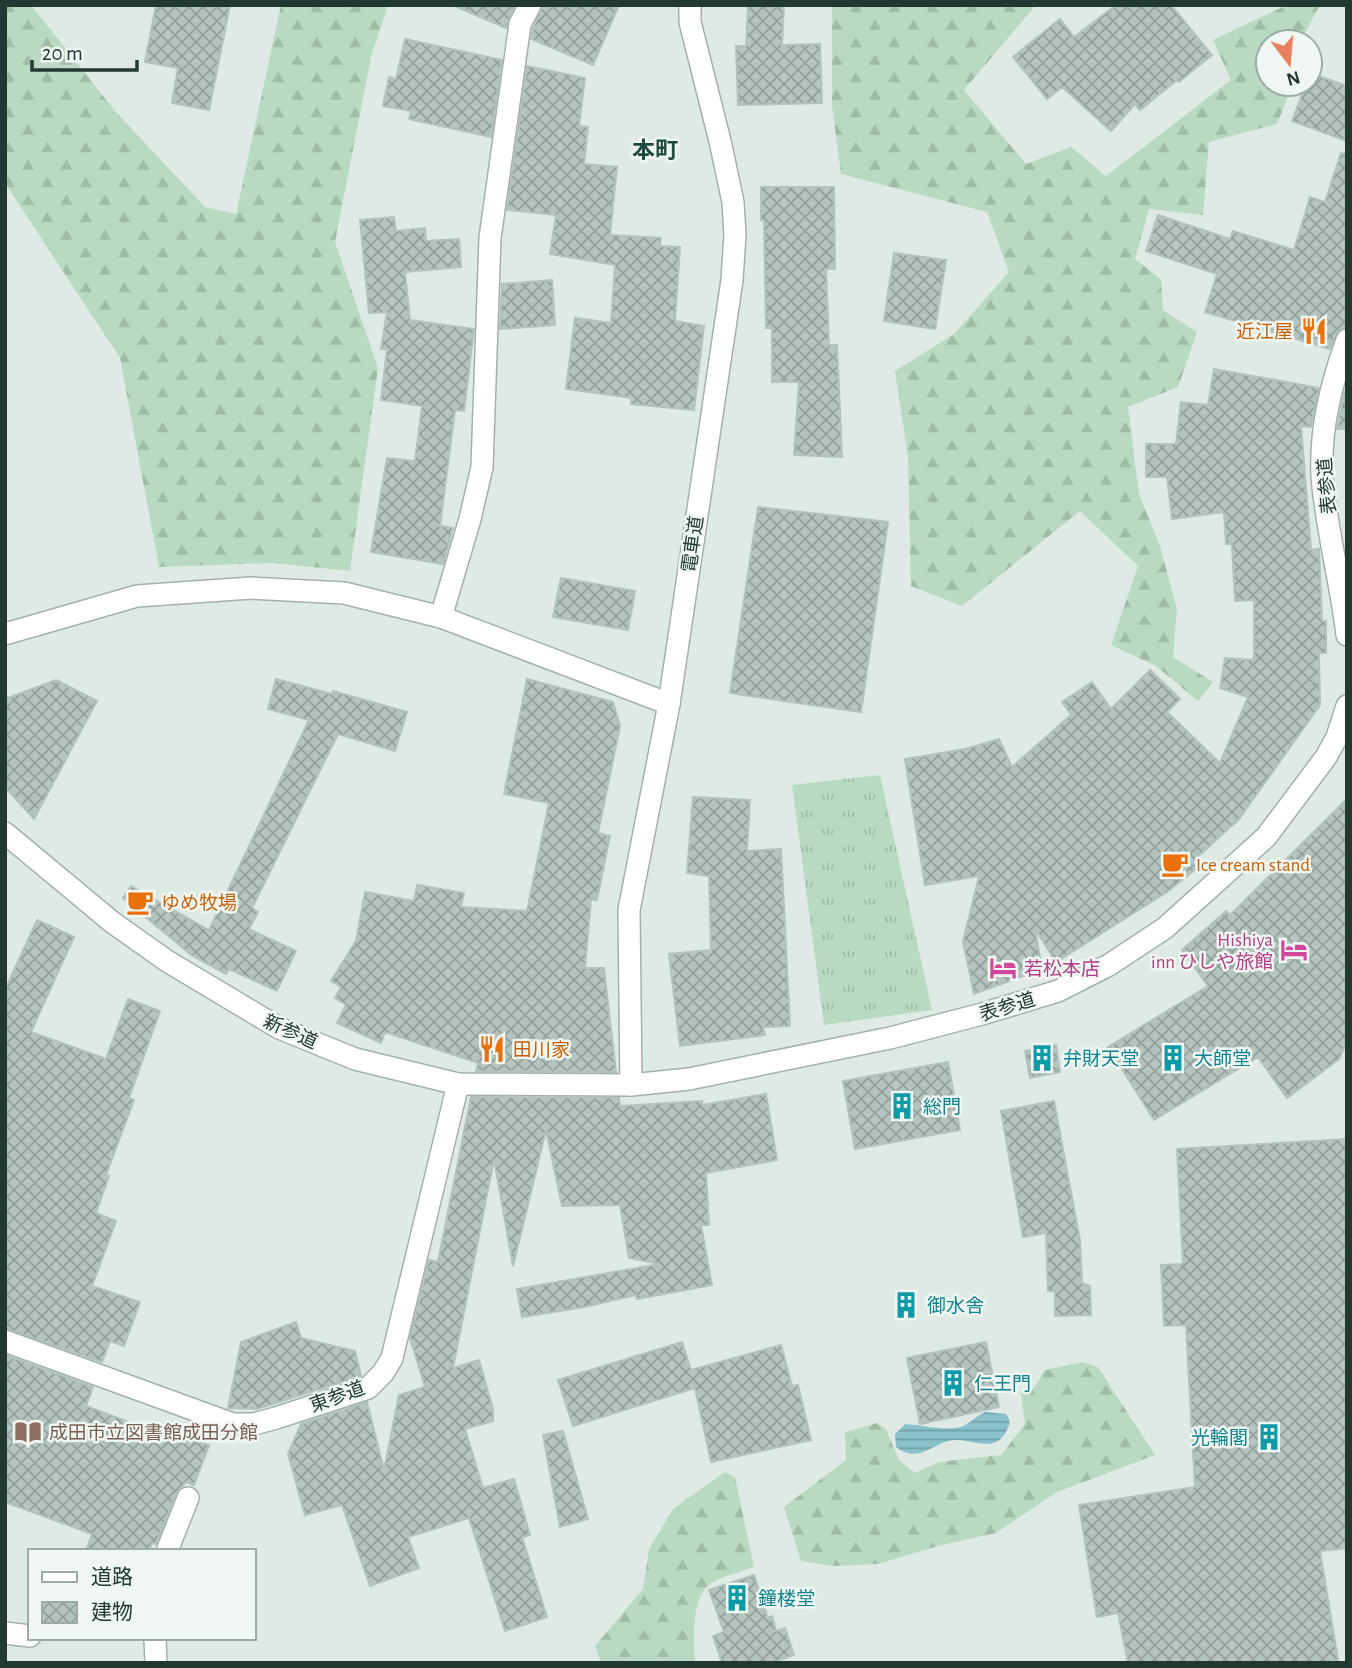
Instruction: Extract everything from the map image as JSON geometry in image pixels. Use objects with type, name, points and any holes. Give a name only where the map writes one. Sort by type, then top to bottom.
[{"type":"street","points":[[441,617],[470,519],[482,467],[490,238],[520,24],[530,5]]},
{"type":"street","name":"電車道","points":[[631,1085],[629,910],[669,704],[732,280],[735,235],[733,202],[690,22],[690,5]]},
{"type":"street","name":"表参道","points":[[1347,340],[1331,385],[1324,428],[1322,475],[1347,635]]},
{"type":"street","points":[[5,635],[137,596],[244,588],[344,593],[441,617],[669,704]]},
{"type":"street","name":"表参道","points":[[631,1085],[689,1079],[890,1038],[1058,991],[1109,965],[1164,928],[1266,837],[1326,757],[1337,737],[1347,706]]},
{"type":"street","name":"新参道","points":[[5,833],[112,922],[167,961],[279,1028],[355,1059],[458,1084],[631,1085]]},
{"type":"street","name":"東参道","points":[[5,1341],[233,1424],[254,1424],[368,1388],[383,1373],[392,1358],[458,1084]]},
{"type":"street","points":[[168,1549],[188,1499]]},
{"type":"street","points":[[5,1633],[28,1636]]},
{"type":"street","points":[[155,1640],[156,1663]]},
{"type":"green space","points":[[5,5],[31,5],[115,111],[205,207],[236,214],[281,5],[388,5],[371,57],[335,242],[378,368],[350,571],[273,563],[159,567],[120,358],[5,183]]},
{"type":"green space","points":[[832,5],[1036,5],[964,90],[1026,164],[1071,147],[1106,176],[1231,80],[1213,40],[1287,5],[1320,5],[1308,28],[1254,28],[1254,98],[1287,98],[1277,124],[1209,142],[1203,215],[1149,209],[1135,259],[1161,279],[1163,310],[1197,332],[1178,387],[1128,407],[1139,494],[1160,546],[1177,609],[1173,657],[1213,682],[1198,701],[1156,666],[1111,645],[1138,566],[1080,511],[962,606],[911,586],[908,457],[895,371],[954,334],[1009,272],[987,212],[841,174],[832,106]]},
{"type":"green space","points":[[880,775],[932,1010],[824,1025],[792,785]]},
{"type":"green space","points":[[1082,1362],[1098,1367],[1155,1455],[1057,1492],[996,1533],[938,1546],[878,1564],[833,1566],[801,1561],[784,1507],[846,1460],[845,1432],[877,1423],[886,1429],[899,1460],[915,1473],[939,1462],[1001,1455],[1025,1424],[1021,1393],[1033,1389],[1045,1370]]},
{"type":"green space","points":[[725,1472],[735,1477],[754,1567],[722,1578],[705,1589],[695,1620],[695,1663],[601,1663],[595,1646],[643,1589],[649,1549],[673,1509]]},
{"type":"water","points":[[985,1412],[1006,1414],[1009,1420],[1002,1438],[995,1442],[988,1444],[948,1441],[916,1454],[903,1452],[896,1447],[895,1434],[905,1424],[955,1428],[964,1426]]},
{"type":"building","points":[[156,5],[230,5],[209,110],[172,103],[178,68],[145,62]]},
{"type":"building","points":[[452,5],[515,5],[506,28]]},
{"type":"building","points":[[543,5],[619,5],[593,65],[531,39]]},
{"type":"building","points":[[748,5],[784,5],[782,45],[820,44],[822,103],[738,105],[736,46],[746,46]]},
{"type":"building","points":[[1116,5],[1171,5],[1212,55],[1140,110],[1135,104],[1111,131],[1062,87],[1047,99],[1013,57],[1060,19],[1074,37]]},
{"type":"building","points":[[405,39],[502,60],[491,137],[409,119],[411,111],[383,106],[389,77],[396,79]]},
{"type":"building","points":[[527,66],[585,78],[579,126],[588,127],[584,164],[617,167],[610,235],[661,238],[660,246],[680,247],[675,321],[704,326],[694,410],[631,404],[632,398],[566,389],[575,318],[611,323],[615,265],[550,254],[556,215],[507,210]]},
{"type":"building","points":[[1324,78],[1347,86],[1347,141],[1292,121],[1301,98],[1324,98]]},
{"type":"building","points":[[1341,153],[1347,154],[1347,327],[1338,331],[1330,349],[1205,312],[1217,274],[1146,251],[1158,215],[1230,239],[1233,231],[1294,250],[1310,197],[1325,202]]},
{"type":"building","points":[[761,187],[834,187],[835,269],[826,269],[829,345],[837,345],[842,457],[794,455],[799,382],[772,382],[772,328],[766,328]]},
{"type":"building","points":[[394,217],[396,231],[425,228],[426,241],[459,239],[461,267],[405,272],[410,320],[474,329],[464,411],[455,410],[440,526],[453,528],[443,564],[371,552],[387,458],[415,461],[422,406],[381,400],[387,349],[381,349],[387,312],[369,313],[360,220]]},
{"type":"building","points":[[894,253],[946,260],[935,329],[884,321]]},
{"type":"building","points":[[552,280],[555,325],[500,329],[502,284]]},
{"type":"building","points":[[1214,369],[1319,388],[1311,427],[1301,426],[1311,550],[1319,549],[1322,621],[1326,621],[1326,653],[1319,653],[1320,705],[1239,819],[1192,862],[1197,868],[1167,892],[1056,962],[1035,929],[1042,969],[974,994],[963,942],[979,876],[925,885],[905,759],[965,749],[999,739],[1012,767],[1071,715],[1062,702],[1092,682],[1111,709],[1150,670],[1180,699],[1167,712],[1220,763],[1248,697],[1220,688],[1225,658],[1254,660],[1254,600],[1235,601],[1232,544],[1226,544],[1224,512],[1172,519],[1167,477],[1146,477],[1146,444],[1176,444],[1181,402],[1208,405]]},
{"type":"building","points":[[1344,392],[1347,393],[1347,429],[1337,429]]},
{"type":"building","points":[[758,507],[888,522],[861,712],[730,693]]},
{"type":"building","points":[[561,578],[635,591],[628,630],[553,617]]},
{"type":"building","points":[[276,679],[332,694],[333,691],[407,712],[395,751],[338,734],[252,908],[258,912],[249,929],[296,951],[277,991],[229,969],[226,974],[191,955],[123,898],[131,886],[209,930],[309,720],[268,709]]},
{"type":"building","points":[[527,679],[613,702],[620,726],[598,833],[610,836],[597,900],[591,899],[585,968],[604,968],[616,1072],[476,1071],[478,1063],[385,1032],[381,1043],[337,1023],[346,1005],[335,998],[341,987],[331,981],[356,941],[365,892],[414,901],[417,885],[464,893],[461,907],[527,911],[549,803],[504,794]]},
{"type":"building","points":[[56,680],[97,701],[34,819],[5,787],[5,699]]},
{"type":"building","points":[[693,797],[750,800],[747,851],[781,849],[790,1026],[763,1027],[765,1035],[680,1046],[669,954],[711,950],[709,876],[687,873]]},
{"type":"building","points":[[1347,799],[1347,1042],[1339,1059],[1287,1098],[1258,1057],[1154,1120],[1108,1047],[1208,986],[1182,950],[1226,911],[1230,915]]},
{"type":"building","points":[[37,920],[74,937],[31,1032],[106,1059],[128,999],[160,1011],[129,1098],[134,1100],[106,1175],[109,1176],[96,1213],[116,1221],[92,1286],[140,1302],[124,1346],[110,1341],[102,1362],[5,1328],[5,990]]},
{"type":"building","name":"弁財天堂","points":[[1056,1045],[1060,1072],[1030,1078],[1025,1051]]},
{"type":"building","name":"総門","points":[[948,1062],[960,1130],[855,1149],[843,1081]]},
{"type":"building","points":[[766,1094],[777,1160],[706,1173],[709,1225],[701,1225],[712,1285],[637,1299],[636,1295],[522,1317],[517,1289],[660,1264],[629,1258],[620,1205],[562,1206],[546,1130],[513,1266],[494,1159],[453,1368],[479,1360],[493,1409],[493,1421],[465,1429],[483,1488],[514,1479],[530,1535],[522,1537],[547,1617],[505,1631],[469,1518],[408,1537],[419,1568],[370,1586],[342,1505],[305,1515],[288,1454],[301,1424],[367,1402],[384,1470],[399,1395],[425,1387],[410,1338],[429,1260],[438,1262],[471,1097],[619,1098],[620,1106],[702,1101],[702,1105]]},
{"type":"building","points":[[1054,1101],[1080,1240],[1082,1283],[1090,1286],[1091,1315],[1055,1316],[1055,1291],[1048,1291],[1046,1233],[1023,1237],[1001,1111]]},
{"type":"building","name":"光輪閣","points":[[1347,1139],[1347,1548],[1320,1551],[1338,1660],[1323,1663],[1128,1663],[1118,1613],[1097,1617],[1079,1505],[1195,1487],[1186,1325],[1164,1326],[1161,1265],[1183,1264],[1177,1149]]},
{"type":"building","points":[[296,1322],[301,1338],[355,1351],[361,1376],[257,1409],[228,1408],[241,1342]]},
{"type":"building","points":[[682,1342],[691,1370],[781,1345],[792,1386],[798,1385],[811,1440],[711,1462],[695,1388],[573,1426],[558,1380]]},
{"type":"building","name":"仁王門","points":[[986,1342],[999,1407],[920,1424],[907,1358]]},
{"type":"building","points":[[5,1355],[93,1387],[86,1406],[171,1438],[173,1432],[209,1445],[194,1485],[186,1482],[176,1493],[156,1544],[152,1543],[150,1549],[87,1549],[92,1534],[5,1502]]},
{"type":"building","points":[[563,1431],[588,1519],[560,1527],[543,1435]]},
{"type":"building","points":[[754,1575],[768,1618],[772,1616],[776,1631],[785,1628],[794,1655],[772,1663],[722,1663],[713,1636],[724,1632],[709,1590]]},
{"type":"place","name":"近江屋","points":[[1314,331]]},
{"type":"place","name":"Ice cream stand","points":[[1175,864]]},
{"type":"place","name":"ゆめ牧場","points":[[140,902]]},
{"type":"place","name":"Hishiya inn ひしや旅館","points":[[1294,950]]},
{"type":"place","name":"若松本店","points":[[1003,968]]},
{"type":"place","name":"田川家","points":[[492,1049]]},
{"type":"place","name":"弁財天堂","points":[[1042,1058]]},
{"type":"place","name":"大師堂","points":[[1173,1058]]},
{"type":"place","name":"総門","points":[[902,1106]]},
{"type":"place","name":"御水舎","points":[[906,1305]]},
{"type":"place","name":"仁王門","points":[[953,1383]]},
{"type":"place","name":"成田市立図書館成田分館","points":[[28,1432]]},
{"type":"place","name":"光輪閣","points":[[1269,1437]]},
{"type":"place","name":"鐘楼堂","points":[[737,1598]]},
{"type":"district","name":"本町","points":[[655,150]]}]
